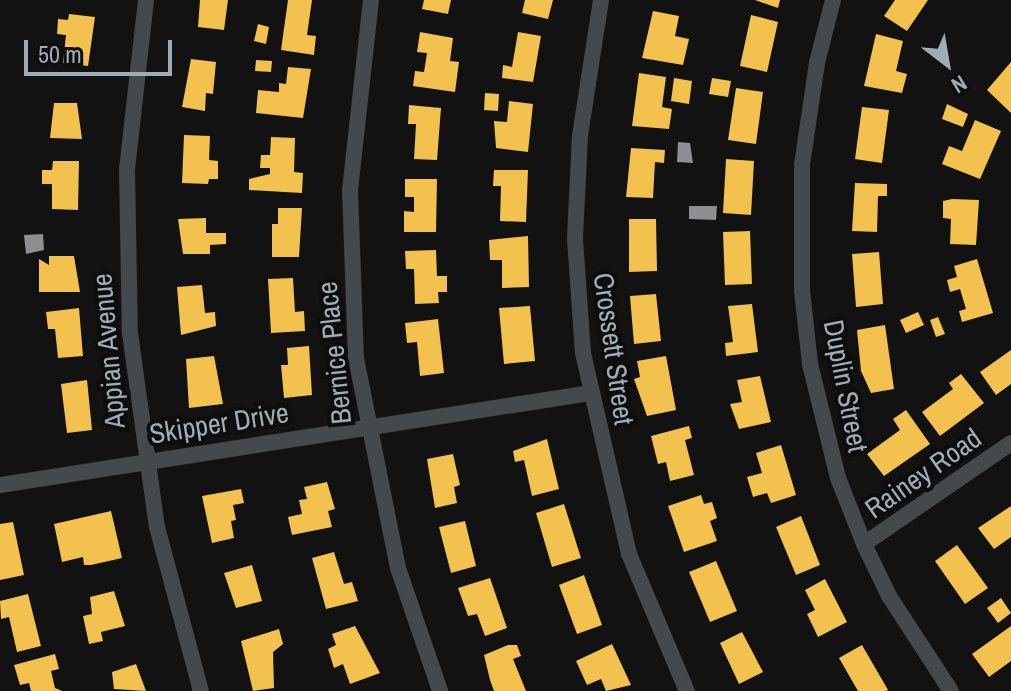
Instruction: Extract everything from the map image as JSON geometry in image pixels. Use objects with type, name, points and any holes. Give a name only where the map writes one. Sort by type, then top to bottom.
[{"type":"street","name":"Appian Avenue","points":[[146,0],[127,169],[126,251],[145,462],[171,591],[201,691]]},
{"type":"street","name":"Bernice Place","points":[[371,0],[350,189],[352,297],[366,425],[398,568],[440,691]]},
{"type":"street","name":"Crossett Street","points":[[601,0],[583,98],[575,239],[590,393],[629,554],[687,691]]},
{"type":"street","name":"Duplin Street","points":[[833,0],[817,63],[802,164],[802,291],[822,421],[864,544],[889,596],[951,691]]},
{"type":"street","name":"Skipper Drive","points":[[0,485],[366,425],[590,393]]},
{"type":"street","name":"Rainey Road","points":[[864,544],[1011,443]]},
{"type":"building: Homes","points":[[200,0],[228,0],[224,30],[198,27]]},
{"type":"building: Homes","points":[[288,0],[312,0],[307,35],[316,36],[314,55],[281,50]]},
{"type":"building: Homes","points":[[424,0],[451,0],[448,14],[422,9]]},
{"type":"building: Homes","points":[[525,0],[553,0],[548,19],[522,13]]},
{"type":"building: Homes","points":[[755,0],[780,0],[778,8]]},
{"type":"building: Homes","points":[[895,0],[928,0],[907,31],[884,16]]},
{"type":"building: Homes","points":[[653,11],[679,16],[675,36],[689,39],[683,65],[642,58]]},
{"type":"building: Homes","points":[[69,14],[95,17],[88,66],[63,63],[66,35],[57,34],[58,19],[68,20]]},
{"type":"building: Homes","points":[[751,15],[778,22],[767,72],[740,66]]},
{"type":"building: Homes","points":[[258,24],[269,27],[266,44],[254,41]]},
{"type":"building: Homes","points":[[420,32],[453,38],[450,61],[459,62],[455,92],[413,86],[415,71],[424,72],[427,53],[417,52]]},
{"type":"building: Homes","points":[[518,32],[541,36],[533,82],[502,78],[503,65],[512,67]]},
{"type":"building: Homes","points":[[876,34],[903,41],[896,71],[907,74],[902,93],[864,86]]},
{"type":"building: Homes","points":[[191,59],[216,62],[213,94],[206,93],[205,111],[182,107]]},
{"type":"building: Homes","points":[[256,60],[272,61],[271,72],[255,71]]},
{"type":"building: Homes","points":[[1011,62],[1011,113],[987,90]]},
{"type":"building: Homes","points":[[288,67],[311,69],[303,118],[256,113],[258,90],[279,92],[279,83],[286,84]]},
{"type":"building: Homes","points":[[639,73],[666,77],[662,107],[672,109],[669,129],[632,126]]},
{"type":"building: Homes","points":[[674,78],[692,81],[689,104],[671,101]]},
{"type":"building: Homes","points":[[712,78],[731,81],[728,97],[709,94]]},
{"type":"building: Homes","points":[[736,88],[763,92],[756,144],[728,140]]},
{"type":"building: Homes","points":[[485,93],[499,94],[498,111],[484,110]]},
{"type":"building: Homes","points":[[509,101],[533,104],[528,152],[496,148],[494,121],[507,122]]},
{"type":"building: Homes","points":[[54,103],[77,103],[82,139],[50,138]]},
{"type":"building: Homes","points":[[947,104],[968,114],[963,127],[942,119]]},
{"type":"building: Homes","points":[[409,105],[441,108],[437,160],[414,159],[416,124],[408,124]]},
{"type":"building: Homes","points":[[862,107],[889,110],[882,163],[855,159]]},
{"type":"building: Homes","points":[[975,120],[1001,131],[980,179],[942,164],[949,146],[962,151]]},
{"type":"building: Homes","points":[[184,135],[210,136],[209,160],[218,161],[218,179],[209,179],[208,184],[182,183]]},
{"type":"building: Homes","points":[[271,137],[295,138],[294,172],[303,173],[302,193],[249,190],[249,179],[270,174],[270,168],[260,168],[261,155],[270,155]]},
{"type":"building: Homes","points":[[631,148],[665,150],[664,163],[655,162],[653,198],[626,197]]},
{"type":"building: Homes","points":[[726,159],[754,161],[751,215],[723,213]]},
{"type":"building: Homes","points":[[53,161],[79,161],[78,210],[52,209],[52,184],[42,184],[42,170],[52,170]]},
{"type":"building: Homes","points":[[494,170],[528,170],[526,222],[500,221],[501,186],[493,186]]},
{"type":"building: Homes","points":[[405,179],[437,179],[436,232],[404,232],[404,211],[414,212],[414,197],[405,197]]},
{"type":"building: Homes","points":[[855,183],[887,184],[887,196],[878,196],[877,232],[852,231]]},
{"type":"building: Homes","points":[[979,200],[976,245],[950,244],[951,219],[943,218],[943,201]]},
{"type":"building: Homes","points":[[278,208],[302,208],[299,257],[272,257],[272,224],[278,224]]},
{"type":"building: Homes","points":[[206,218],[206,233],[226,233],[226,244],[210,245],[210,254],[183,254],[178,219]]},
{"type":"building: Homes","points":[[629,219],[656,219],[657,271],[629,272]]},
{"type":"building: Homes","points":[[750,231],[752,284],[725,285],[723,232]]},
{"type":"building: Homes","points":[[528,236],[529,287],[502,288],[502,260],[490,260],[489,240]]},
{"type":"building: Homes","points":[[436,250],[437,276],[447,276],[447,292],[438,292],[439,303],[415,304],[414,269],[406,269],[405,251]]},
{"type":"building: Homes","points":[[879,252],[883,304],[856,307],[852,254]]},
{"type":"building: Homes","points":[[49,256],[74,256],[80,292],[39,292],[39,259],[49,265]]},
{"type":"building: Homes","points":[[977,259],[993,313],[962,322],[959,311],[966,309],[960,289],[950,292],[947,280],[957,277],[954,266]]},
{"type":"building: Homes","points":[[293,278],[295,312],[304,311],[305,331],[271,333],[268,279]]},
{"type":"building: Homes","points":[[202,285],[205,313],[215,312],[216,326],[181,335],[177,287]]},
{"type":"building: Homes","points":[[656,294],[661,341],[634,344],[630,296]]},
{"type":"building: Homes","points":[[752,304],[758,352],[726,356],[725,343],[733,342],[728,306]]},
{"type":"building: Homes","points":[[530,306],[535,361],[504,364],[499,308]]},
{"type":"building: Homes","points":[[79,308],[83,356],[58,358],[55,329],[48,329],[46,312]]},
{"type":"building: Homes","points":[[918,312],[924,325],[906,333],[900,320]]},
{"type":"building: Homes","points":[[938,317],[945,334],[936,337],[930,320]]},
{"type":"building: Homes","points":[[438,319],[444,373],[420,376],[417,342],[407,343],[405,323]]},
{"type":"building: Homes","points":[[885,325],[894,389],[871,393],[861,371],[857,330]]},
{"type":"building: Homes","points":[[309,346],[312,395],[284,398],[281,365],[288,365],[287,348]]},
{"type":"building: Homes","points":[[1011,350],[1011,384],[996,395],[980,372]]},
{"type":"building: Homes","points":[[214,356],[223,404],[189,408],[186,359]]},
{"type":"building: Homes","points":[[666,356],[676,410],[647,416],[634,379],[640,377],[637,361]]},
{"type":"building: Homes","points":[[961,374],[984,403],[940,436],[922,412],[953,389],[949,383]]},
{"type":"building: Homes","points":[[760,376],[771,422],[739,429],[730,404],[742,402],[737,380]]},
{"type":"building: Homes","points":[[87,380],[92,430],[67,433],[61,384]]},
{"type":"building: Homes","points":[[906,410],[930,444],[884,476],[867,454],[900,430],[893,419]]},
{"type":"building: Homes","points":[[689,426],[692,438],[685,440],[694,475],[670,481],[666,462],[658,464],[651,436]]},
{"type":"building: Homes","points":[[547,439],[559,489],[532,496],[524,460],[515,462],[513,451]]},
{"type":"building: Homes","points":[[781,445],[796,495],[771,503],[767,493],[753,497],[747,477],[762,473],[756,453]]},
{"type":"building: Homes","points":[[453,454],[460,485],[454,487],[457,503],[435,508],[427,459]]},
{"type":"building: Homes","points":[[327,482],[335,509],[328,511],[332,527],[292,535],[288,517],[302,514],[299,500],[307,499],[304,487]]},
{"type":"building: Homes","points":[[241,489],[244,503],[233,505],[236,520],[231,521],[234,538],[212,543],[202,496]]},
{"type":"building: Homes","points":[[701,495],[704,504],[712,502],[717,518],[710,521],[717,541],[684,552],[668,506]]},
{"type":"building: Homes","points":[[564,504],[581,558],[552,567],[536,513]]},
{"type":"building: Homes","points":[[1011,506],[1011,537],[994,549],[978,528]]},
{"type":"building: Homes","points":[[111,511],[122,558],[91,565],[84,565],[83,557],[62,562],[54,524]]},
{"type":"building: Homes","points":[[801,516],[820,565],[796,575],[776,527]]},
{"type":"building: Homes","points":[[465,521],[476,566],[451,573],[439,527]]},
{"type":"building: Homes","points":[[13,522],[24,575],[0,580],[0,524]]},
{"type":"building: Homes","points":[[957,545],[988,588],[965,604],[935,561]]},
{"type":"building: Homes","points":[[334,552],[344,584],[352,582],[358,601],[326,609],[312,558]]},
{"type":"building: Homes","points":[[716,561],[737,611],[710,622],[689,572]]},
{"type":"building: Homes","points":[[252,565],[262,601],[236,608],[224,573]]},
{"type":"building: Homes","points":[[584,575],[602,625],[577,634],[559,585]]},
{"type":"building: Homes","points":[[490,578],[507,628],[485,636],[477,614],[468,616],[458,588]]},
{"type":"building: Homes","points":[[825,579],[847,622],[818,637],[807,614],[815,610],[805,590]]},
{"type":"building: Homes","points":[[114,591],[125,626],[101,632],[103,641],[89,644],[83,616],[92,614],[90,597]]},
{"type":"building: Homes","points":[[28,594],[41,646],[17,652],[9,617],[1,619],[0,601]]},
{"type":"building: Homes","points":[[1001,598],[1011,613],[998,623],[987,608]]},
{"type":"building: Homes","points":[[355,626],[380,673],[350,684],[343,664],[334,668],[328,649],[336,645],[332,634]]},
{"type":"building: Homes","points":[[1011,626],[1011,661],[989,677],[972,654]]},
{"type":"building: Homes","points":[[279,629],[283,644],[273,652],[274,688],[253,691],[241,641]]},
{"type":"building: Homes","points":[[742,632],[763,672],[739,684],[720,643]]},
{"type":"building: Homes","points":[[612,644],[631,685],[606,691],[601,679],[587,685],[576,661]]},
{"type":"building: Homes","points":[[508,645],[517,645],[521,656],[513,659],[526,691],[494,691],[484,655]]},
{"type":"building: Homes","points":[[862,645],[888,690],[858,691],[839,658]]},
{"type":"building: Homes","points":[[55,654],[59,669],[51,671],[55,688],[62,691],[31,691],[29,683],[20,685],[14,665]]},
{"type":"building: Homes","points":[[136,664],[146,691],[114,689],[112,672]]},
{"type":"building: Industry","points":[[678,142],[690,143],[693,163],[677,162]]},
{"type":"building: Industry","points":[[689,206],[717,206],[716,220],[689,219]]},
{"type":"building: Industry","points":[[43,234],[44,250],[26,254],[24,235]]}]
